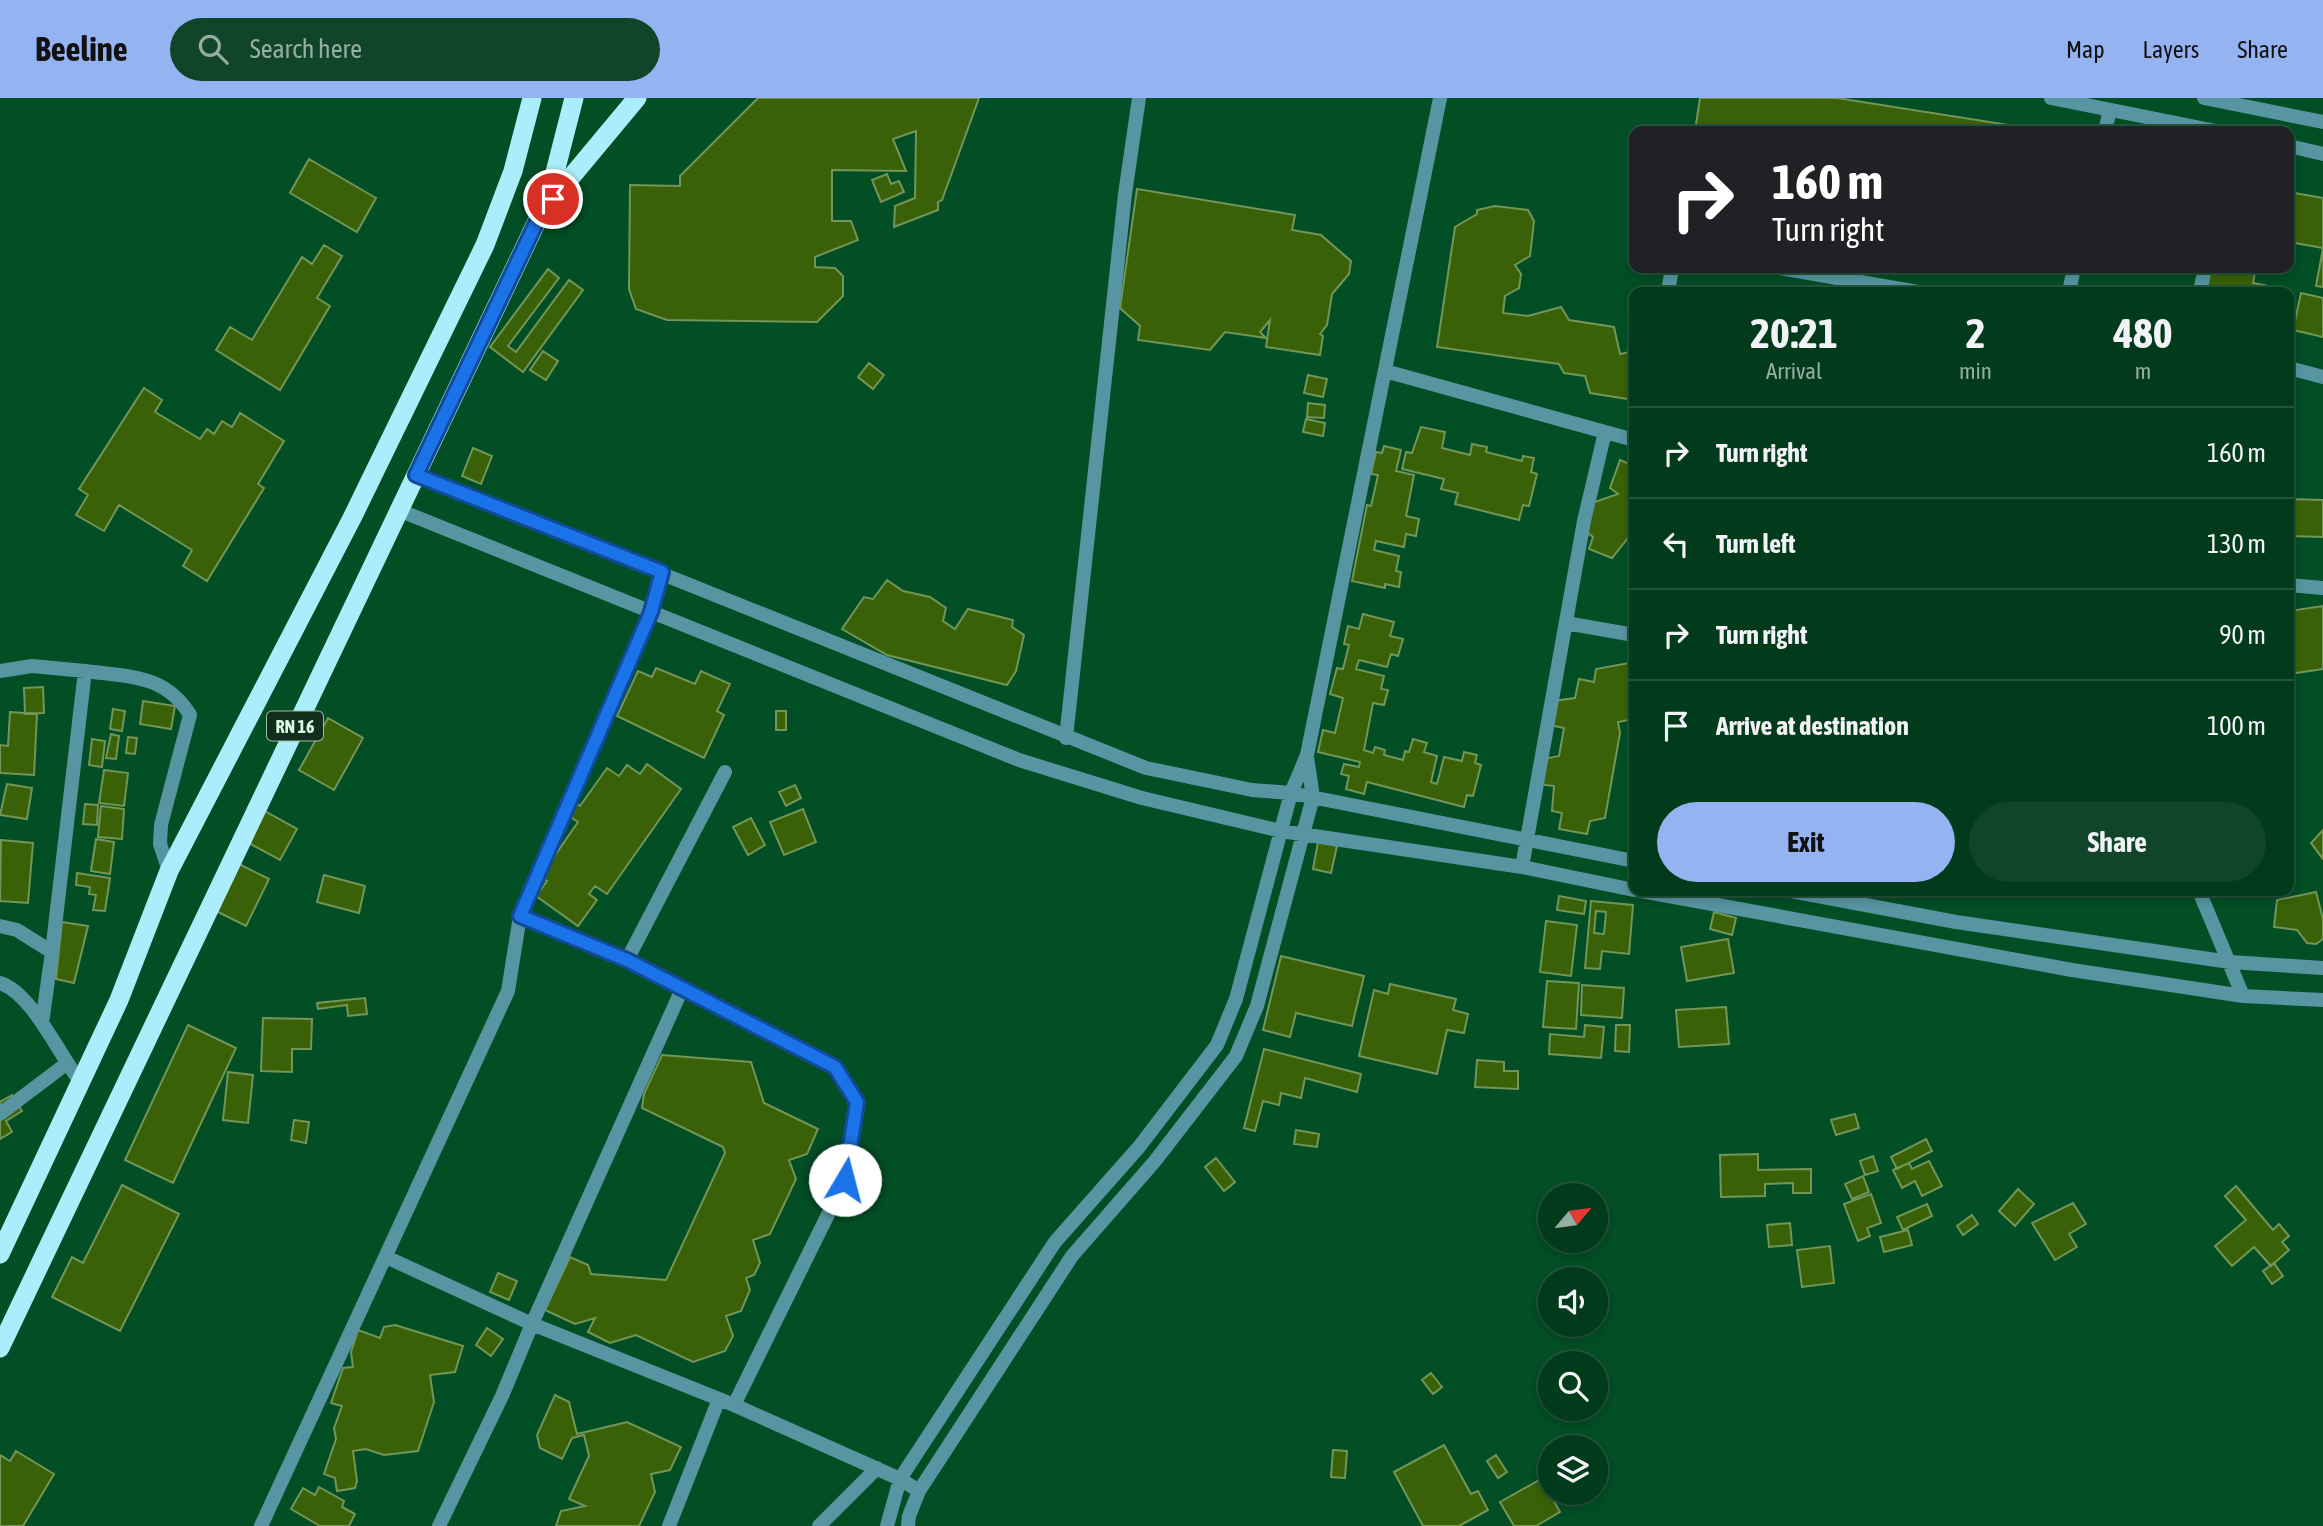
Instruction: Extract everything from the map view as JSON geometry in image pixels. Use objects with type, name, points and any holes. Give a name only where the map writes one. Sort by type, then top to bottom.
[{"type":"highway","name":"RN 16","points":[[0,1254],[119,1000],[169,871],[352,519],[485,245],[516,160],[532,98]]},
{"type":"highway","name":"RN 16","points":[[0,1348],[539,217],[553,180],[574,98]]},
{"type":"highway","points":[[539,217],[636,98]]},
{"type":"street","points":[[1066,738],[1124,208],[1139,98]]},
{"type":"street","points":[[887,1526],[900,1479],[1055,1242],[1139,1147],[1217,1045],[1236,999],[1291,793],[1307,755],[1440,98]]},
{"type":"street","points":[[2051,98],[2191,126]]},
{"type":"street","points":[[2204,98],[2323,122]]},
{"type":"street","points":[[2106,126],[2110,110]]},
{"type":"street","points":[[2294,147],[2323,153]]},
{"type":"street","points":[[1809,273],[1889,287]]},
{"type":"street","points":[[2294,369],[2323,377]]},
{"type":"street","points":[[1385,371],[1629,439]]},
{"type":"street","points":[[1522,867],[1566,623],[1605,432]]},
{"type":"street","points":[[416,475],[1146,768],[1252,790],[1313,797],[1629,860]]},
{"type":"street","points":[[401,511],[1018,760],[1142,798],[1280,831],[1522,867],[1629,889]]},
{"type":"street","points":[[261,1526],[508,991],[520,916],[651,612],[662,572]]},
{"type":"street","points":[[2294,585],[2323,588]]},
{"type":"street","points":[[1566,623],[1629,634]]},
{"type":"street","points":[[0,671],[32,666],[137,678],[170,689],[180,698],[190,715],[189,728],[161,825],[160,845],[169,871]]},
{"type":"street","points":[[42,1023],[85,671]]},
{"type":"street","points":[[908,1526],[919,1491],[1072,1256],[1155,1161],[1236,1056],[1257,1006],[1313,797],[1307,755]]},
{"type":"street","points":[[627,960],[725,772]]},
{"type":"street","points":[[1668,896],[2072,970],[2243,996],[2323,1000]]},
{"type":"street","points":[[1818,896],[1956,922],[2230,962],[2323,968]]},
{"type":"street","points":[[2201,896],[2243,996]]},
{"type":"street","points":[[520,916],[627,960],[835,1067],[857,1102],[845,1180],[734,1405]]},
{"type":"street","points":[[0,926],[17,930],[52,952]]},
{"type":"street","points":[[0,983],[15,991],[42,1023],[66,1064],[80,1081]]},
{"type":"street","points":[[439,1526],[502,1396],[682,989]]},
{"type":"street","points":[[0,1114],[66,1064]]},
{"type":"street","points":[[386,1257],[532,1324],[734,1405],[877,1468],[919,1491]]},
{"type":"street","points":[[668,1526],[719,1399]]},
{"type":"street","points":[[819,1526],[877,1468]]},
{"type":"building","points":[[758,98],[979,98],[942,200],[938,202],[938,210],[894,227],[895,206],[915,198],[916,131],[893,139],[906,171],[832,170],[832,221],[851,221],[858,240],[815,257],[815,267],[835,268],[843,276],[843,296],[817,322],[667,320],[636,309],[629,289],[630,185],[680,186],[680,176]]},
{"type":"building","points":[[1700,98],[1837,98],[2015,126],[1696,126]]},
{"type":"building","points":[[309,159],[376,198],[357,232],[290,193]]},
{"type":"building","points":[[887,174],[891,184],[899,181],[904,192],[881,202],[872,180]]},
{"type":"building","points":[[1137,189],[1295,215],[1292,230],[1321,235],[1351,261],[1349,274],[1332,294],[1327,325],[1320,334],[1323,336],[1320,355],[1266,347],[1270,320],[1260,332],[1266,338],[1225,332],[1210,350],[1138,340],[1140,326],[1120,308]]},
{"type":"building","points":[[2294,193],[2323,198],[2323,248],[2294,243]]},
{"type":"building","points":[[1495,206],[1528,210],[1534,221],[1530,256],[1515,265],[1521,274],[1519,288],[1505,296],[1503,313],[1528,316],[1561,307],[1569,320],[1614,327],[1620,354],[1629,352],[1629,399],[1590,393],[1585,376],[1564,373],[1559,364],[1437,347],[1455,227],[1477,214],[1477,210]]},
{"type":"building","points":[[324,245],[342,256],[317,298],[330,306],[280,390],[216,350],[230,327],[252,340],[302,257],[312,264]]},
{"type":"building","points":[[2323,248],[2323,287],[2316,286]]},
{"type":"building","points":[[548,269],[559,278],[508,346],[516,352],[569,280],[583,290],[523,372],[490,347]]},
{"type":"building","points":[[2198,273],[2255,273],[2253,283],[2269,286],[2269,287],[2195,287]]},
{"type":"building","points":[[2301,293],[2323,298],[2323,337],[2294,330]]},
{"type":"building","points":[[543,351],[558,361],[546,380],[530,370]]},
{"type":"building","points":[[869,363],[884,375],[873,389],[858,377]]},
{"type":"building","points":[[1308,375],[1327,379],[1323,397],[1304,393]]},
{"type":"building","points":[[144,388],[162,400],[155,412],[200,439],[207,429],[214,434],[222,421],[232,427],[240,413],[284,441],[258,484],[264,488],[207,581],[183,566],[192,550],[119,505],[104,531],[76,515],[88,495],[79,489]]},
{"type":"building","points":[[1308,403],[1325,405],[1324,418],[1307,417]]},
{"type":"building","points":[[1306,419],[1325,423],[1323,436],[1303,432]]},
{"type":"building","points":[[1421,427],[1445,432],[1442,448],[1470,455],[1472,444],[1487,447],[1486,452],[1522,461],[1523,456],[1534,458],[1531,472],[1537,474],[1529,506],[1523,505],[1519,520],[1455,504],[1458,493],[1441,489],[1444,479],[1402,469],[1406,452],[1412,453]]},
{"type":"building","points":[[1384,446],[1401,450],[1396,471],[1414,475],[1406,516],[1419,519],[1416,536],[1406,534],[1404,547],[1376,541],[1374,550],[1399,556],[1396,571],[1401,572],[1399,587],[1385,584],[1385,588],[1352,581],[1367,505],[1371,506],[1378,475],[1371,474],[1376,452],[1382,453]]},
{"type":"building","points":[[473,448],[492,456],[481,484],[462,476]]},
{"type":"building","points":[[1620,460],[1629,464],[1629,537],[1612,558],[1589,549],[1593,537],[1578,526],[1586,505],[1618,494],[1610,488]]},
{"type":"building","points":[[2294,499],[2323,500],[2323,537],[2294,536]]},
{"type":"building","points":[[887,580],[903,591],[930,597],[946,608],[943,621],[955,629],[968,609],[1013,620],[1012,627],[1024,635],[1016,671],[1007,685],[887,655],[842,629],[864,597],[873,599]]},
{"type":"building","points":[[2323,606],[2323,669],[2294,673],[2294,610]]},
{"type":"building","points":[[1363,614],[1394,622],[1390,636],[1403,639],[1398,656],[1391,654],[1387,667],[1359,660],[1356,669],[1384,676],[1381,689],[1388,690],[1384,705],[1373,703],[1364,750],[1373,753],[1375,747],[1385,750],[1384,755],[1403,760],[1413,739],[1427,743],[1424,752],[1437,756],[1431,782],[1437,784],[1444,757],[1462,761],[1464,752],[1477,755],[1475,763],[1481,765],[1473,796],[1467,795],[1464,807],[1367,782],[1364,794],[1346,789],[1349,776],[1341,774],[1344,764],[1359,767],[1360,762],[1318,752],[1323,730],[1335,733],[1343,698],[1330,694],[1337,668],[1343,669],[1349,645],[1344,644],[1348,626],[1359,629]]},
{"type":"building","points":[[1629,663],[1629,720],[1618,722],[1620,733],[1605,818],[1590,821],[1587,834],[1559,829],[1562,813],[1552,811],[1554,786],[1538,784],[1543,759],[1559,756],[1564,728],[1549,725],[1553,701],[1575,698],[1579,679],[1594,682],[1596,669]]},
{"type":"building","points":[[656,668],[695,684],[701,671],[730,684],[717,711],[724,715],[704,758],[617,716],[638,671],[652,677]]},
{"type":"building","points":[[43,687],[44,713],[25,714],[24,688]]},
{"type":"building","points":[[143,701],[175,706],[171,729],[140,724]]},
{"type":"building","points":[[113,709],[125,711],[122,731],[110,729]]},
{"type":"building","points":[[776,711],[786,711],[786,730],[776,730]]},
{"type":"building","points":[[10,712],[37,714],[34,775],[0,773],[0,745],[8,746]]},
{"type":"building","points":[[328,718],[363,738],[334,790],[299,770]]},
{"type":"building","points":[[111,734],[119,736],[116,759],[106,758]]},
{"type":"building","points":[[128,737],[137,738],[135,754],[126,753]]},
{"type":"building","points":[[92,739],[105,741],[102,767],[89,765]]},
{"type":"building","points":[[647,764],[681,789],[607,894],[595,886],[589,894],[597,900],[578,926],[536,896],[547,881],[540,877],[578,822],[566,814],[574,802],[580,806],[607,768],[619,776],[627,765],[640,774]]},
{"type":"building","points":[[104,770],[128,773],[124,806],[99,803]]},
{"type":"building","points":[[7,784],[32,788],[27,819],[0,815]]},
{"type":"building","points":[[795,785],[801,798],[786,806],[779,792]]},
{"type":"building","points":[[85,804],[98,805],[97,825],[83,824]]},
{"type":"building","points":[[101,806],[124,809],[122,839],[98,837]]},
{"type":"building","points":[[803,809],[816,842],[784,855],[770,822]]},
{"type":"building","points":[[263,810],[297,829],[280,860],[245,841]]},
{"type":"building","points":[[751,818],[765,845],[748,855],[733,827]]},
{"type":"building","points":[[2323,830],[2323,859],[2311,843]]},
{"type":"building","points":[[96,839],[114,842],[110,874],[91,871]]},
{"type":"building","points":[[1,840],[33,843],[28,903],[0,901]]},
{"type":"building","points":[[1318,842],[1337,846],[1331,873],[1313,869]]},
{"type":"building","points":[[233,861],[269,879],[246,926],[210,908]]},
{"type":"building","points":[[77,873],[110,878],[105,911],[93,910],[96,895],[89,894],[90,887],[76,885]]},
{"type":"building","points":[[324,875],[365,886],[359,913],[317,902]]},
{"type":"building","points":[[2316,892],[2323,919],[2323,939],[2316,944],[2307,943],[2297,930],[2274,927],[2277,900]]},
{"type":"building","points":[[1559,896],[1586,901],[1584,914],[1557,910]]},
{"type":"building","points":[[1591,901],[1633,905],[1629,954],[1602,951],[1600,969],[1585,968]],"holes":[[[1596,911],[1606,912],[1604,934],[1594,933]]]},
{"type":"building","points":[[1714,912],[1736,918],[1732,935],[1710,929]]},
{"type":"building","points":[[1546,921],[1577,925],[1571,976],[1540,972]]},
{"type":"building","points":[[62,922],[88,926],[74,983],[56,979]]},
{"type":"building","points":[[1728,939],[1734,973],[1687,981],[1681,947]]},
{"type":"building","points":[[1281,956],[1364,976],[1352,1026],[1296,1013],[1290,1037],[1263,1030]]},
{"type":"building","points":[[1547,981],[1579,983],[1576,1029],[1543,1027]]},
{"type":"building","points":[[1390,984],[1456,999],[1453,1010],[1468,1014],[1464,1033],[1447,1030],[1437,1074],[1359,1056],[1374,990],[1388,994]]},
{"type":"building","points":[[1582,985],[1624,988],[1622,1018],[1581,1015]]},
{"type":"building","points":[[365,998],[367,1014],[348,1016],[347,1005],[318,1009],[317,1003]]},
{"type":"building","points":[[1726,1007],[1729,1044],[1679,1047],[1676,1010]]},
{"type":"building","points":[[263,1018],[312,1019],[311,1049],[292,1049],[292,1072],[261,1071]]},
{"type":"building","points":[[188,1025],[236,1048],[173,1183],[125,1160]]},
{"type":"building","points":[[1585,1025],[1604,1027],[1601,1058],[1549,1054],[1550,1034],[1584,1037]]},
{"type":"building","points":[[1616,1025],[1630,1025],[1629,1052],[1615,1051]]},
{"type":"building","points":[[1264,1049],[1361,1074],[1357,1092],[1305,1078],[1301,1098],[1281,1093],[1279,1105],[1263,1101],[1255,1131],[1244,1128]]},
{"type":"building","points":[[662,1055],[751,1062],[764,1103],[818,1129],[807,1154],[789,1160],[796,1179],[770,1234],[753,1240],[760,1263],[754,1275],[746,1278],[750,1290],[741,1311],[726,1316],[733,1336],[725,1351],[693,1362],[636,1335],[610,1343],[588,1332],[595,1318],[575,1324],[545,1310],[570,1257],[588,1265],[591,1274],[666,1280],[725,1153],[723,1147],[642,1108],[644,1094]]},
{"type":"building","points":[[1477,1060],[1504,1062],[1504,1071],[1518,1071],[1518,1089],[1475,1087]]},
{"type":"building","points":[[228,1072],[253,1075],[248,1123],[223,1120]]},
{"type":"building","points":[[12,1095],[22,1111],[6,1121],[12,1132],[0,1139],[0,1102]]},
{"type":"building","points":[[1855,1114],[1859,1128],[1836,1135],[1831,1120]]},
{"type":"building","points":[[294,1120],[309,1122],[306,1143],[291,1140]]},
{"type":"building","points":[[1296,1130],[1319,1134],[1317,1147],[1294,1144]]},
{"type":"building","points":[[1926,1139],[1932,1151],[1897,1169],[1891,1157]]},
{"type":"building","points":[[1758,1154],[1758,1170],[1811,1169],[1811,1193],[1793,1193],[1793,1183],[1765,1184],[1765,1196],[1721,1197],[1720,1155]]},
{"type":"building","points":[[1873,1156],[1878,1171],[1865,1175],[1860,1161]]},
{"type":"building","points":[[1216,1158],[1235,1182],[1224,1191],[1205,1167]]},
{"type":"building","points":[[1929,1161],[1942,1186],[1922,1196],[1915,1181],[1902,1188],[1893,1170],[1909,1163],[1912,1169]]},
{"type":"building","points":[[1863,1176],[1869,1192],[1852,1199],[1845,1184]]},
{"type":"building","points":[[122,1185],[179,1214],[120,1331],[52,1297],[72,1257],[83,1263]]},
{"type":"building","points":[[2236,1186],[2273,1230],[2279,1224],[2289,1236],[2282,1242],[2289,1250],[2271,1266],[2254,1247],[2232,1266],[2215,1246],[2246,1220],[2225,1196]]},
{"type":"building","points":[[2018,1189],[2034,1204],[2015,1226],[1999,1211]]},
{"type":"building","points":[[1871,1194],[1881,1223],[1867,1228],[1870,1236],[1858,1241],[1844,1204]]},
{"type":"building","points":[[2073,1203],[2086,1224],[2069,1234],[2077,1247],[2055,1260],[2032,1223]]},
{"type":"building","points":[[1927,1204],[1932,1216],[1903,1230],[1897,1217]]},
{"type":"building","points":[[1972,1215],[1978,1224],[1963,1235],[1957,1226]]},
{"type":"building","points":[[1790,1223],[1792,1245],[1769,1247],[1767,1225]]},
{"type":"building","points":[[1908,1230],[1912,1245],[1884,1252],[1880,1237]]},
{"type":"building","points":[[1830,1246],[1834,1283],[1802,1287],[1797,1250]]},
{"type":"building","points":[[2274,1263],[2283,1276],[2272,1284],[2263,1271]]},
{"type":"building","points":[[498,1273],[517,1281],[509,1300],[490,1292]]},
{"type":"building","points":[[395,1325],[463,1346],[455,1372],[430,1375],[434,1402],[418,1451],[384,1455],[366,1449],[353,1451],[357,1481],[355,1488],[337,1491],[335,1478],[324,1474],[336,1439],[334,1428],[342,1406],[331,1403],[343,1368],[353,1367],[351,1352],[358,1330],[380,1338],[384,1327]]},
{"type":"building","points":[[487,1328],[503,1339],[491,1356],[476,1345]]},
{"type":"building","points":[[1431,1373],[1442,1387],[1433,1394],[1422,1380]]},
{"type":"building","points":[[555,1395],[569,1402],[577,1434],[627,1422],[681,1447],[670,1470],[651,1474],[655,1492],[639,1526],[556,1526],[561,1511],[585,1506],[569,1499],[589,1456],[584,1435],[572,1438],[562,1459],[540,1448],[537,1435]]},
{"type":"building","points":[[1444,1445],[1471,1494],[1478,1491],[1488,1510],[1459,1526],[1423,1526],[1394,1472]]},
{"type":"building","points":[[1333,1450],[1347,1451],[1345,1478],[1331,1477]]},
{"type":"building","points":[[16,1451],[54,1474],[23,1526],[0,1526],[0,1455],[10,1461]]},
{"type":"building","points":[[1496,1455],[1507,1472],[1498,1478],[1487,1461]]},
{"type":"building","points":[[1538,1481],[1538,1505],[1556,1505],[1560,1512],[1536,1526],[1514,1526],[1500,1502]]},
{"type":"building","points":[[319,1487],[344,1501],[342,1507],[355,1514],[349,1526],[320,1526],[291,1509],[303,1488],[315,1495]]},
{"type":"route","points":[[553,199],[539,217],[416,475],[662,572],[651,612],[520,916],[627,960],[835,1067],[857,1102],[845,1180]]}]
